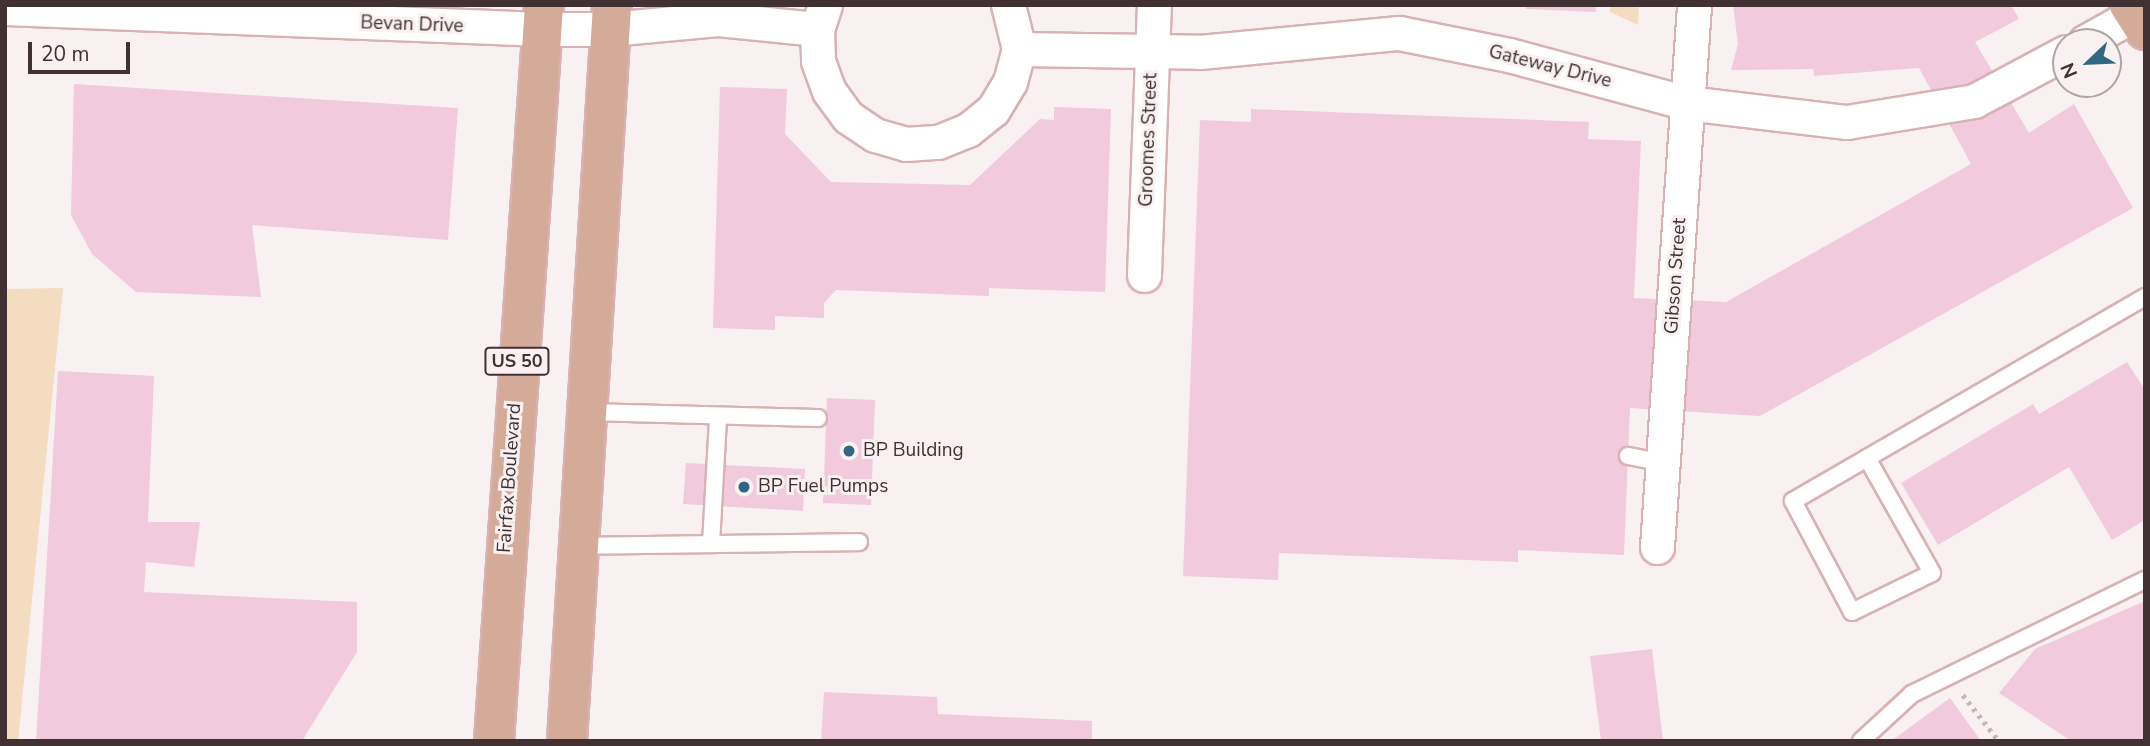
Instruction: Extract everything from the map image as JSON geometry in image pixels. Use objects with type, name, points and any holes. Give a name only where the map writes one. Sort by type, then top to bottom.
[{"type":"main road","name":"Fairfax Boulevard","points":[[494,741],[543,17]]},
{"type":"main road","points":[[567,741],[611,17]]},
{"type":"street","points":[[611,17],[821,17],[818,61],[829,92],[842,109],[875,135],[906,144],[938,142],[968,130],[985,117],[1010,82],[1019,49],[1008,5]]},
{"type":"street","name":"Groomes Street","points":[[1144,275],[1154,5]]},
{"type":"street","name":"Gibson Street","points":[[1657,547],[1694,5]]},
{"type":"street","name":"Bevan Drive","points":[[5,8],[611,17]]},
{"type":"street","points":[[2112,28],[2136,16]]},
{"type":"street","name":"Gateway Drive","points":[[1019,49],[1152,52],[1399,33],[1509,55],[1687,103],[1847,122],[1974,101],[2052,59]]},
{"type":"lane","points":[[1867,458],[1932,573],[1852,612],[1793,501],[1867,458],[2145,297]]},
{"type":"lane","points":[[586,412],[818,418]]},
{"type":"lane","points":[[711,544],[718,417]]},
{"type":"lane","points":[[1628,456],[1663,463]]},
{"type":"lane","points":[[578,546],[859,542]]},
{"type":"lane","points":[[1861,741],[1912,694],[2145,580]]},
{"type":"path","points":[[1955,684],[1999,741]]},
{"type":"shaded area","points":[[1610,5],[1639,5],[1638,25],[1610,12]]},
{"type":"shaded area","points":[[63,288],[18,741],[5,741],[5,289]]},
{"type":"building","points":[[1526,5],[1596,5],[1596,12],[1526,9]]},
{"type":"building","points":[[1733,5],[2011,5],[2019,19],[1975,42],[2029,133],[2074,104],[2133,208],[1760,416],[1630,408],[1624,555],[1518,550],[1518,562],[1279,553],[1278,580],[1183,576],[1200,120],[1251,122],[1251,109],[1589,122],[1588,139],[1641,141],[1634,298],[1726,302],[1971,164],[1919,68],[1814,76],[1813,69],[1731,70],[1738,44]]},
{"type":"building","points":[[74,84],[458,108],[448,240],[252,225],[261,297],[136,292],[92,254],[71,215]]},
{"type":"building","points":[[720,87],[787,89],[785,134],[831,182],[970,185],[1040,119],[1054,120],[1054,107],[1111,109],[1105,292],[989,288],[989,296],[836,290],[824,303],[824,318],[775,316],[775,330],[713,328]]},
{"type":"building","points":[[2127,362],[2145,390],[2145,520],[2112,540],[2069,467],[1938,545],[1901,483],[2033,404],[2039,414]]},
{"type":"building","points":[[58,371],[154,376],[148,522],[200,522],[194,567],[146,562],[144,592],[357,602],[357,652],[302,741],[36,741]]},
{"type":"building","name":"BP Building","points":[[827,398],[875,400],[871,505],[823,503]]},
{"type":"building","name":"BP Fuel Pumps","points":[[686,463],[805,469],[803,511],[683,504]]},
{"type":"building","points":[[2145,601],[2145,741],[2071,741],[1999,693],[2035,649]]},
{"type":"building","points":[[1652,649],[1663,741],[1601,741],[1590,656]]},
{"type":"building","points":[[824,692],[937,697],[938,714],[1092,721],[1092,741],[821,741]]},
{"type":"building","points":[[1950,698],[1981,741],[1891,741]]},
{"type":"place","name":"BP Building","points":[[849,451]]},
{"type":"place","name":"BP Fuel Pumps","points":[[744,487]]}]
